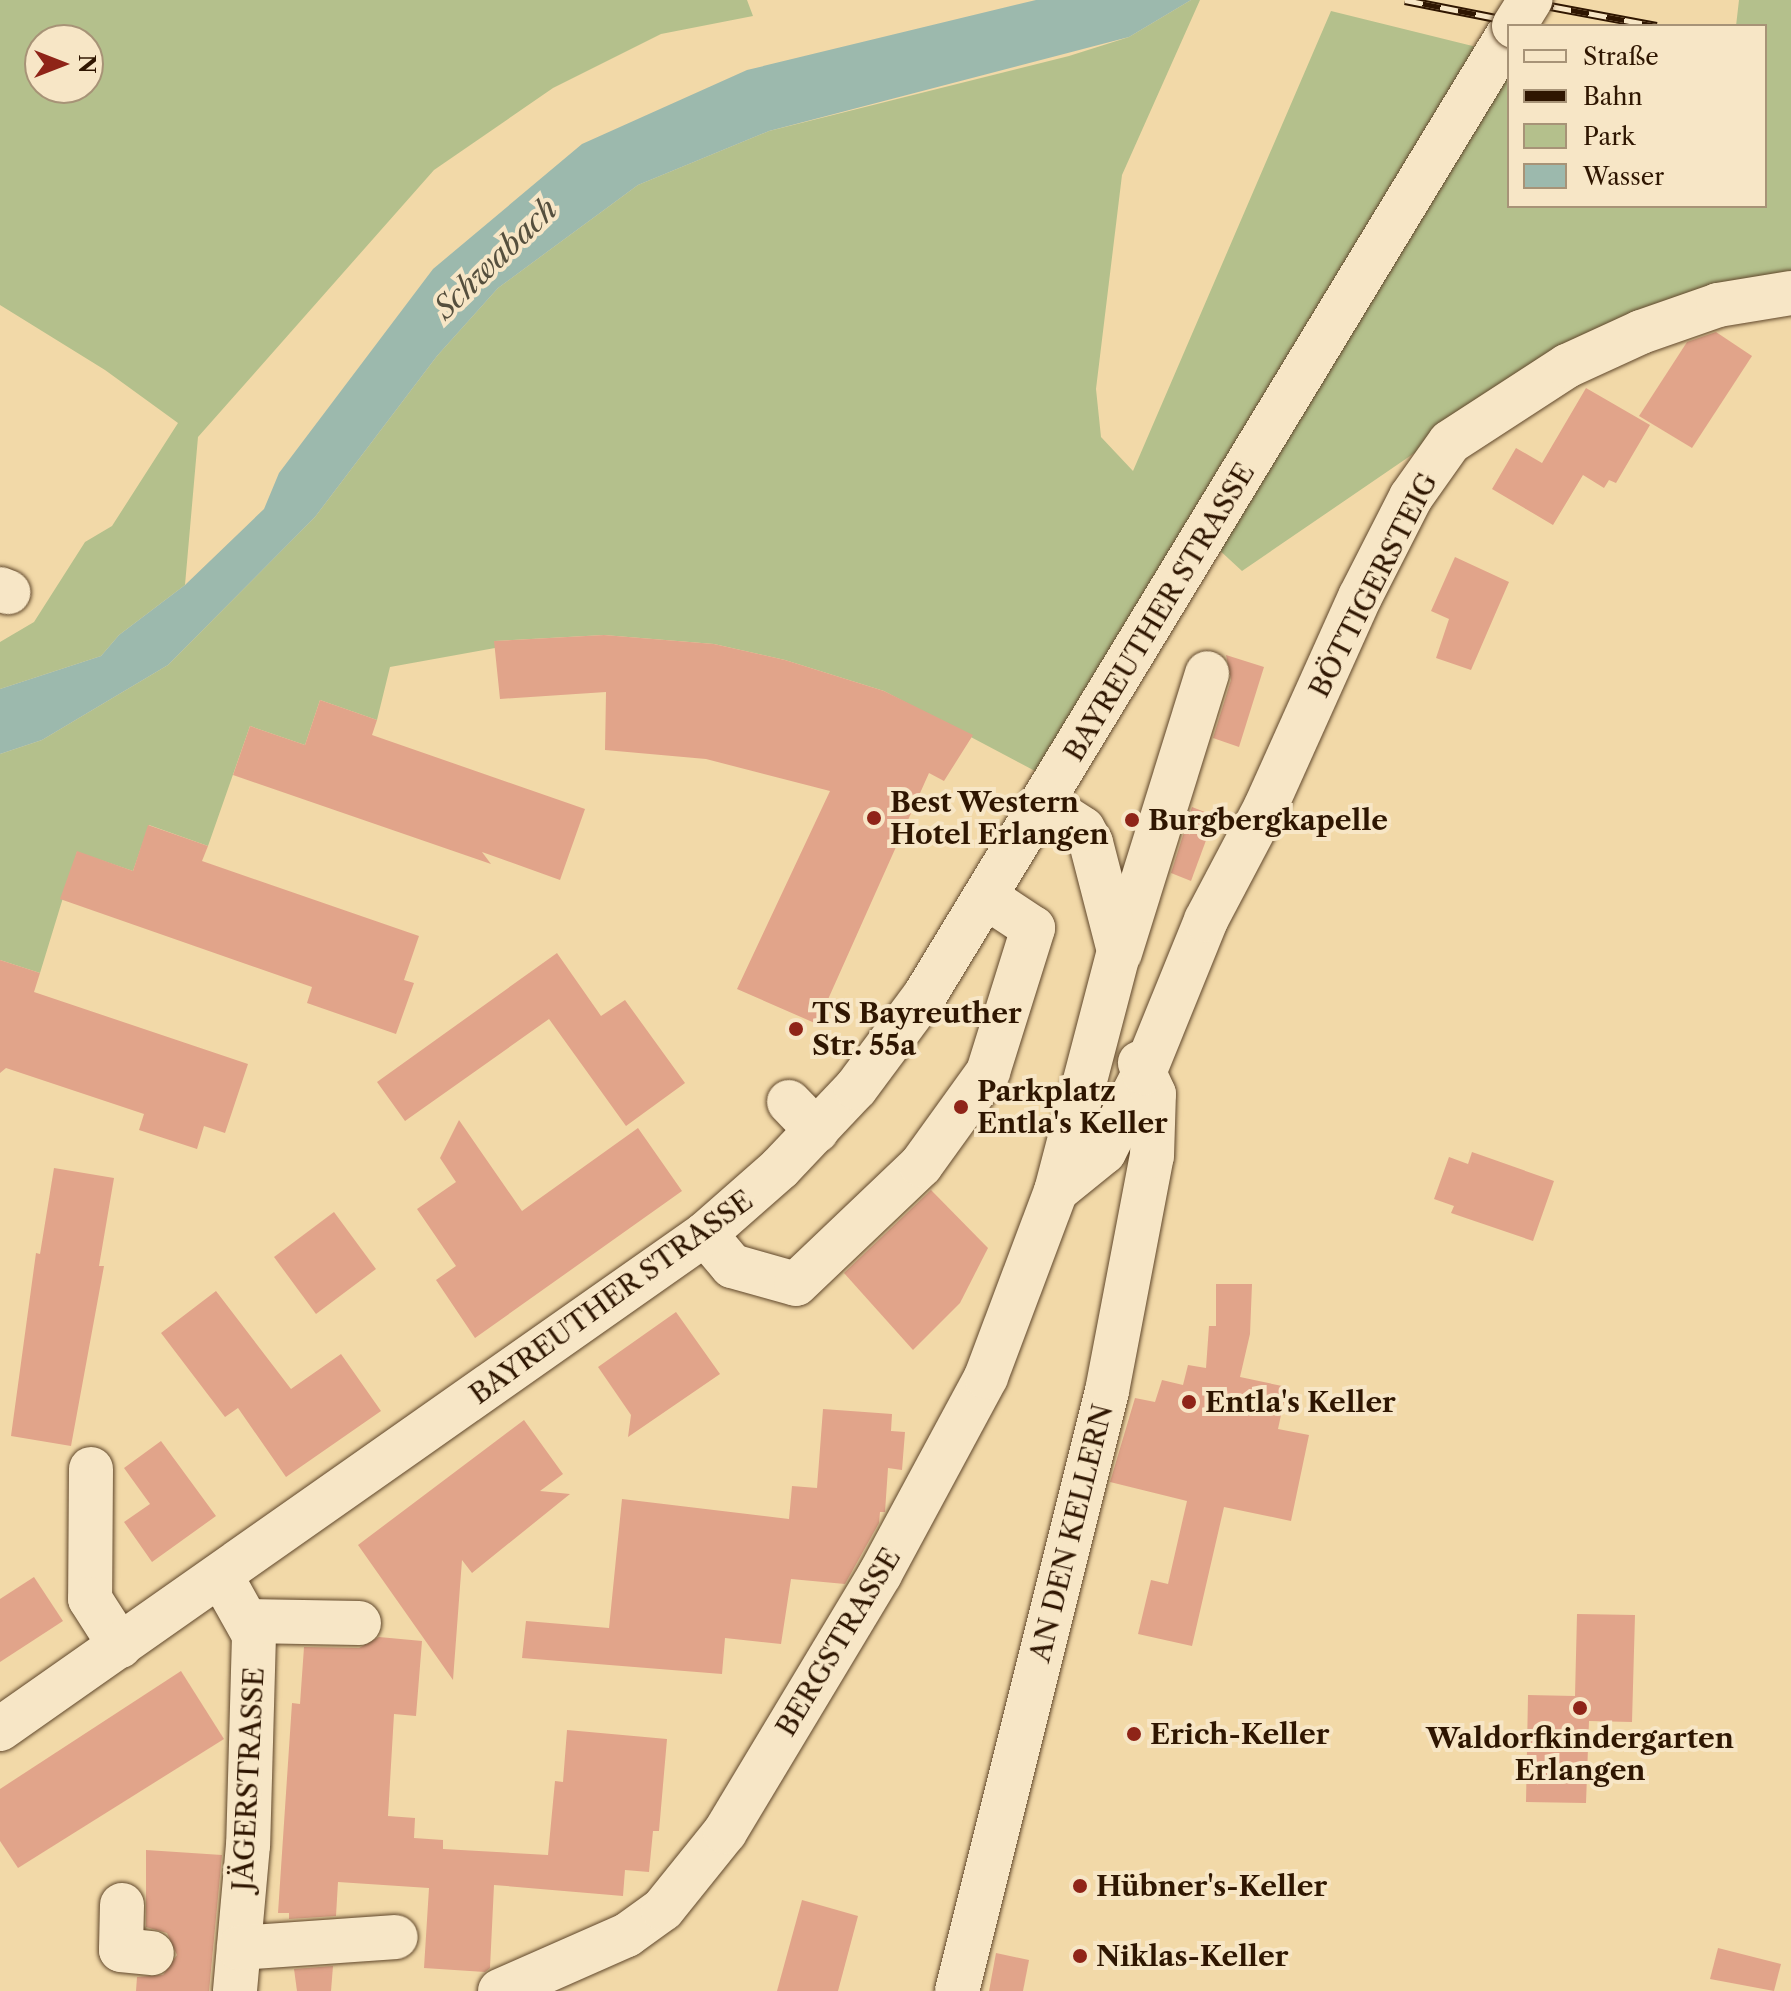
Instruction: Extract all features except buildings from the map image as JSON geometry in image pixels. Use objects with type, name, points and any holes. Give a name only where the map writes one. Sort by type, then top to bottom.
[{"type":"street","name":"BAYREUTHER STRASSE","points":[[1514,24],[1530,0]]},
{"type":"street","name":"BAYREUTHER STRASSE","points":[[0,1729],[705,1234],[803,1117],[901,1031],[986,897],[1506,37]]},
{"type":"street","name":"BÖTTIGERSTEIG","points":[[1056,1191],[1104,1152],[1144,1073],[1206,920],[1266,806],[1360,597],[1411,497],[1450,442],[1567,366],[1641,332],[1718,305],[1791,293]]},
{"type":"street","points":[[1056,1191],[1119,951],[1207,673]]},
{"type":"street","points":[[1043,803],[1083,829],[1091,843],[1119,951],[1135,1051],[1144,1073]]},
{"type":"street","points":[[705,1234],[732,1266],[796,1284],[921,1165],[988,1072],[1033,928],[986,897]]},
{"type":"street","name":"AN DEN KELLERN","points":[[957,1991],[1107,1391],[1152,1156],[1154,1094],[1144,1073]]},
{"type":"street","name":"BERGSTRASSE","points":[[500,1991],[639,1926],[663,1909],[725,1832],[880,1574],[986,1377],[1056,1191]]},
{"type":"street","points":[[91,1469],[90,1599],[120,1646]]},
{"type":"street","name":"JÄGERSTRASSE","points":[[221,1576],[254,1635],[255,1703],[235,1991]]},
{"type":"street","points":[[247,1621],[359,1623]]},
{"type":"street","points":[[122,1905],[121,1950],[152,1953]]},
{"type":"street","points":[[239,1948],[396,1937]]},
{"type":"green space","points":[[0,0],[747,0],[753,16],[661,34],[553,88],[434,170],[198,437],[185,585],[119,635],[101,656],[0,689],[0,642],[34,622],[85,542],[112,526],[178,423],[105,370],[0,305]]},
{"type":"green space","points":[[1191,0],[1200,0],[1122,175],[1096,389],[1101,437],[1133,471],[1331,11],[1507,55],[1507,208],[1767,208],[1767,24],[1736,24],[1739,0],[1791,0],[1791,282],[1451,428],[1242,571],[1190,523],[1035,771],[884,691],[785,660],[714,644],[604,635],[495,641],[495,648],[390,667],[377,720],[320,700],[305,745],[250,726],[208,846],[149,825],[133,871],[77,852],[40,973],[0,960],[0,754],[42,740],[168,665],[315,517],[437,356],[498,288],[638,185],[769,131],[1069,56],[1129,37]]},
{"type":"water","name":"Schwabach","points":[[1036,0],[1191,0],[1129,37],[769,131],[638,185],[498,288],[437,356],[315,517],[168,665],[42,740],[0,754],[0,689],[101,656],[119,635],[185,585],[264,509],[279,473],[433,269],[582,144],[747,70]]},
{"type":"railway","points":[[1405,0],[1526,24]]},
{"type":"railway","points":[[1518,0],[1646,24]]},
{"type":"place","name":"Best Western Hotel Erlangen","points":[[874,818]]},
{"type":"place","name":"Burgbergkapelle","points":[[1132,820]]},
{"type":"place","name":"TS Bayreuther Str. 55a","points":[[796,1029]]},
{"type":"place","name":"Parkplatz Entla's Keller","points":[[961,1107]]},
{"type":"place","name":"Entla's Keller","points":[[1189,1402]]},
{"type":"place","name":"Waldorfkindergarten Erlangen","points":[[1580,1708]]},
{"type":"place","name":"Erich-Keller","points":[[1134,1734]]},
{"type":"place","name":"Hübner's-Keller","points":[[1080,1886]]},
{"type":"place","name":"Niklas-Keller","points":[[1080,1956]]}]
